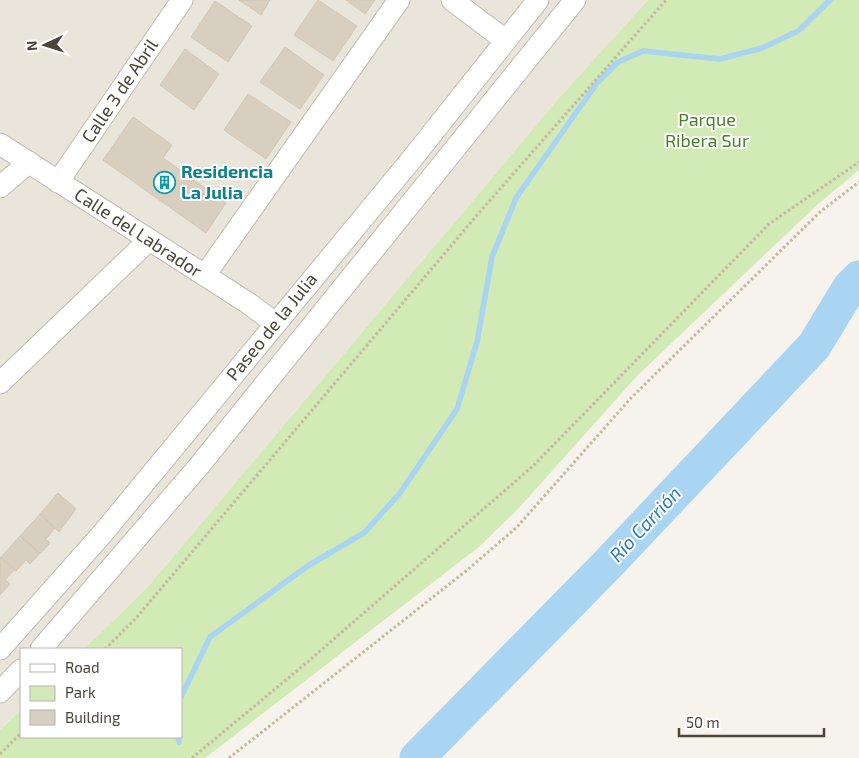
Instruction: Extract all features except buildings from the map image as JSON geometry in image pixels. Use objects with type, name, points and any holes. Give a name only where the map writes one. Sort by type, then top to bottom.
[{"type":"street","name":"Calle 3 de Abril","points":[[58,182],[182,0]]},
{"type":"street","points":[[205,276],[399,0]]},
{"type":"street","points":[[452,0],[505,40]]},
{"type":"street","name":"Paseo de la Julia","points":[[0,649],[103,533],[417,152],[538,0]]},
{"type":"street","name":"Paseo de la Julia","points":[[42,648],[199,466],[575,0]]},
{"type":"street","name":"Calle del Labrador","points":[[0,144],[248,302],[275,323]]},
{"type":"street","points":[[0,187],[29,162]]},
{"type":"street","points":[[0,383],[149,240]]},
{"type":"street","points":[[0,692],[20,671]]},
{"type":"path","points":[[106,648],[137,617],[478,214],[666,0]]},
{"type":"path","points":[[192,758],[304,665],[533,466],[770,224],[859,162]]},
{"type":"path","points":[[229,758],[466,571],[516,528],[631,398],[820,212],[859,182]]},
{"type":"path","points":[[0,754],[20,734]]},
{"type":"shaded area","points":[[0,0],[648,0],[560,97],[146,589],[85,648],[20,648],[20,711],[0,730]]},
{"type":"green space","name":"Parque Ribera Sur","points":[[648,0],[859,0],[859,170],[817,205],[637,376],[517,510],[479,547],[205,758],[0,758],[0,730],[20,711],[20,738],[182,738],[182,648],[85,648],[146,589],[560,97]]},
{"type":"waterway","points":[[182,695],[210,637],[309,565],[364,533],[400,493],[457,409],[477,342],[492,257],[516,198],[597,83],[618,62],[643,51],[720,59],[762,48],[798,31],[830,0]]},
{"type":"waterway","name":"Río Carrión","points":[[417,758],[607,565],[814,346],[850,287],[859,278]]},
{"type":"waterway","points":[[178,738],[179,742]]},
{"type":"place","name":"Residencia La Julia","points":[[165,182]]}]
